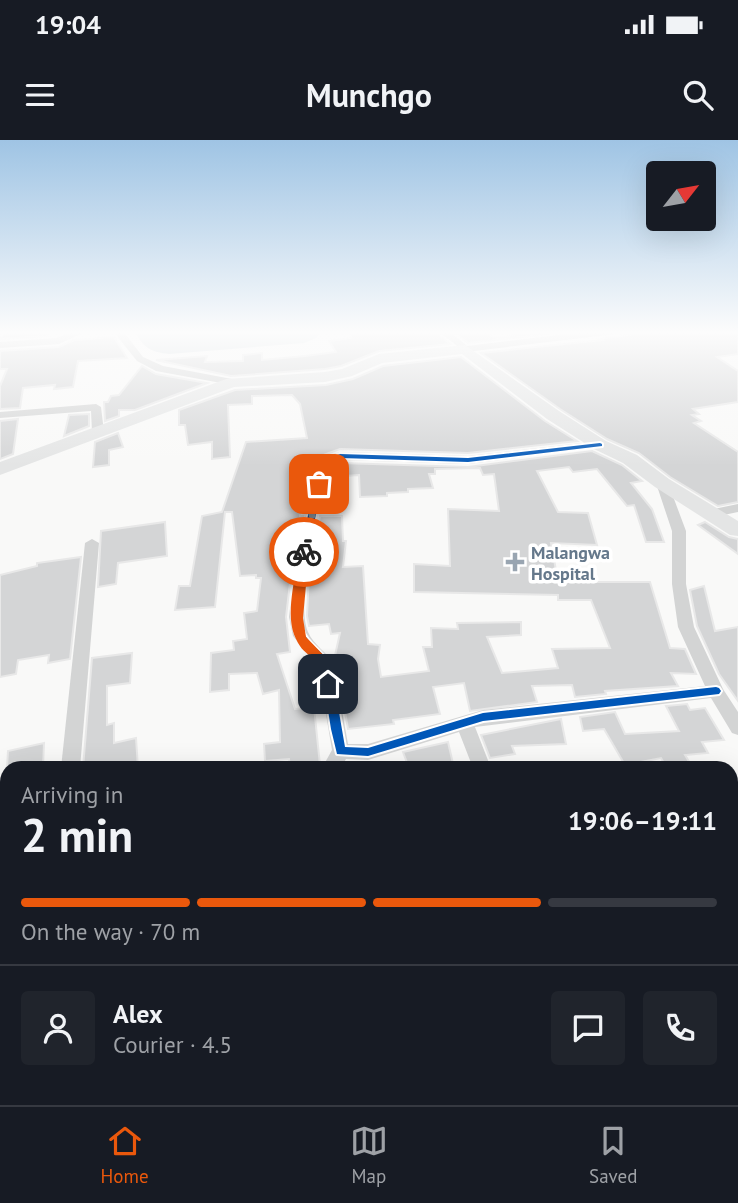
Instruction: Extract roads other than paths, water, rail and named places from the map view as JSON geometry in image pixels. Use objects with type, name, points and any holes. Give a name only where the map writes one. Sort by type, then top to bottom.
[{"type":"main road","points":[[0,469],[232,382],[325,376]]},
{"type":"main road","points":[[497,376],[600,446],[630,459],[662,483],[738,530]]},
{"type":"street","points":[[199,376],[232,382]]},
{"type":"street","points":[[0,415],[96,407],[99,432]]},
{"type":"street","points":[[335,761],[341,751],[333,727],[325,663],[301,638],[297,618],[302,558],[316,507],[323,462],[340,456],[468,460],[600,446]]},
{"type":"street","points":[[662,483],[679,531],[678,584],[687,627],[716,691],[738,728]]},
{"type":"street","points":[[714,513],[738,508]]},
{"type":"street","points":[[70,761],[73,703],[84,634],[92,543]]},
{"type":"street","points":[[341,751],[368,752],[464,722],[522,712],[716,691]]},
{"type":"street","points":[[464,722],[479,761]]},
{"type":"place","name":"Malangwa Hospital","points":[[515,562]]}]
